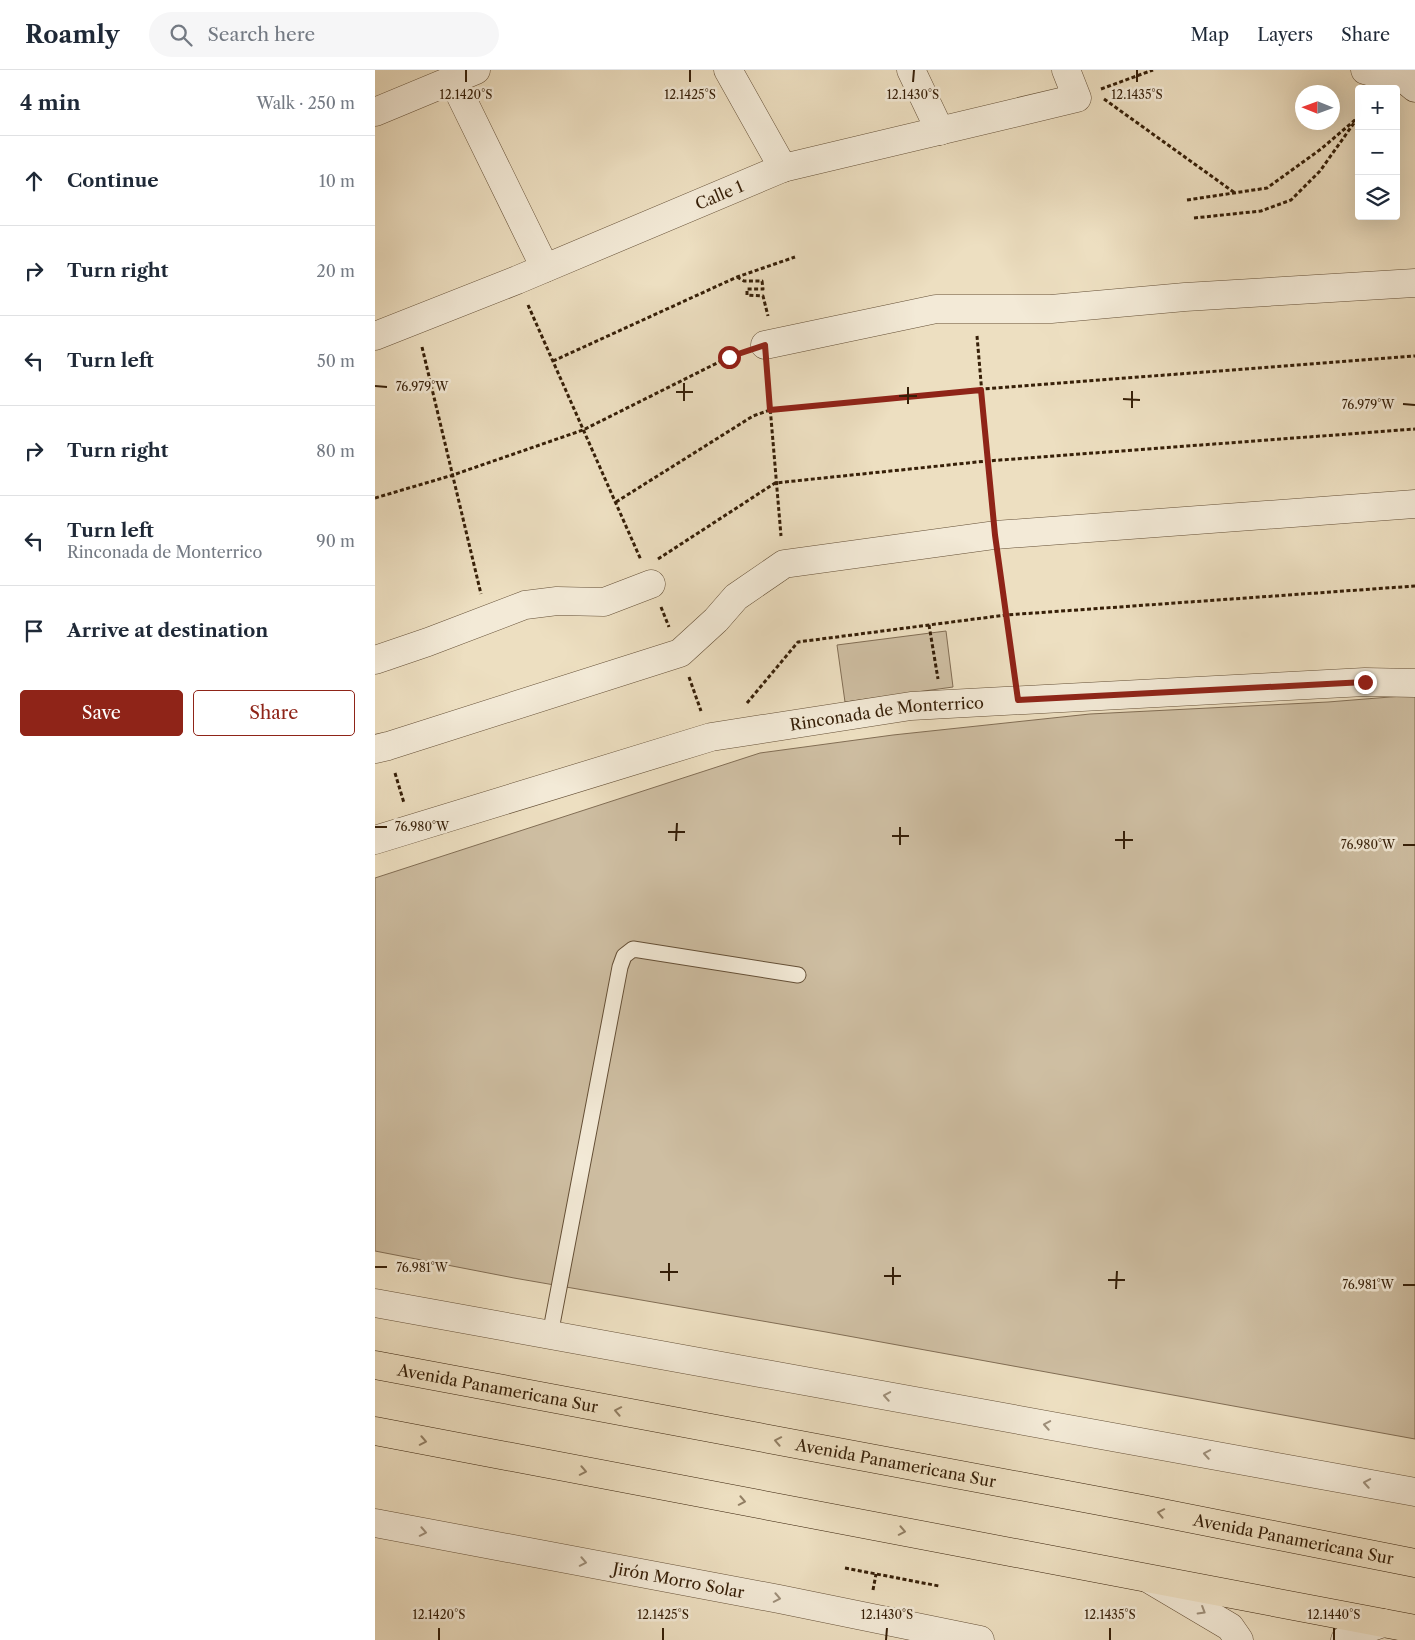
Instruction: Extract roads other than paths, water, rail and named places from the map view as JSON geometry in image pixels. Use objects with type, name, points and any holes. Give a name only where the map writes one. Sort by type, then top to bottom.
[{"type":"highway","name":"Avenida Panamericana Sur","points":[[375,1366],[1142,1509],[1415,1564]]},
{"type":"highway","points":[[375,1432],[1415,1629]]},
{"type":"street","points":[[728,70],[783,168]]},
{"type":"street","points":[[911,70],[939,131]]},
{"type":"street","name":"Calle 1","points":[[375,336],[517,280],[783,168],[1086,95],[1065,70]]},
{"type":"street","points":[[1365,70],[1382,76],[1405,79],[1415,88]]},
{"type":"street","points":[[375,112],[465,75],[545,268]]},
{"type":"street","points":[[770,344],[936,309],[1051,309],[1185,297],[1415,284]]},
{"type":"street","points":[[375,749],[680,653],[716,620],[736,597],[784,564],[995,535],[1415,504]]},
{"type":"street","points":[[375,660],[525,605],[557,601],[604,602],[648,576]]},
{"type":"street","name":"Rinconada de Monterrico","points":[[375,840],[716,736],[911,706],[1365,682],[1415,683]]},
{"type":"street","points":[[375,1303],[1415,1492]]},
{"type":"street","name":"Jirón Morro Solar","points":[[375,1523],[779,1599],[981,1640]]},
{"type":"street","points":[[1145,1577],[1230,1627],[1239,1640]]},
{"type":"street","points":[[1345,1640],[1357,1632],[1383,1623]]},
{"type":"lane","points":[[550,1335],[620,967],[624,956],[633,949],[798,975]]}]
